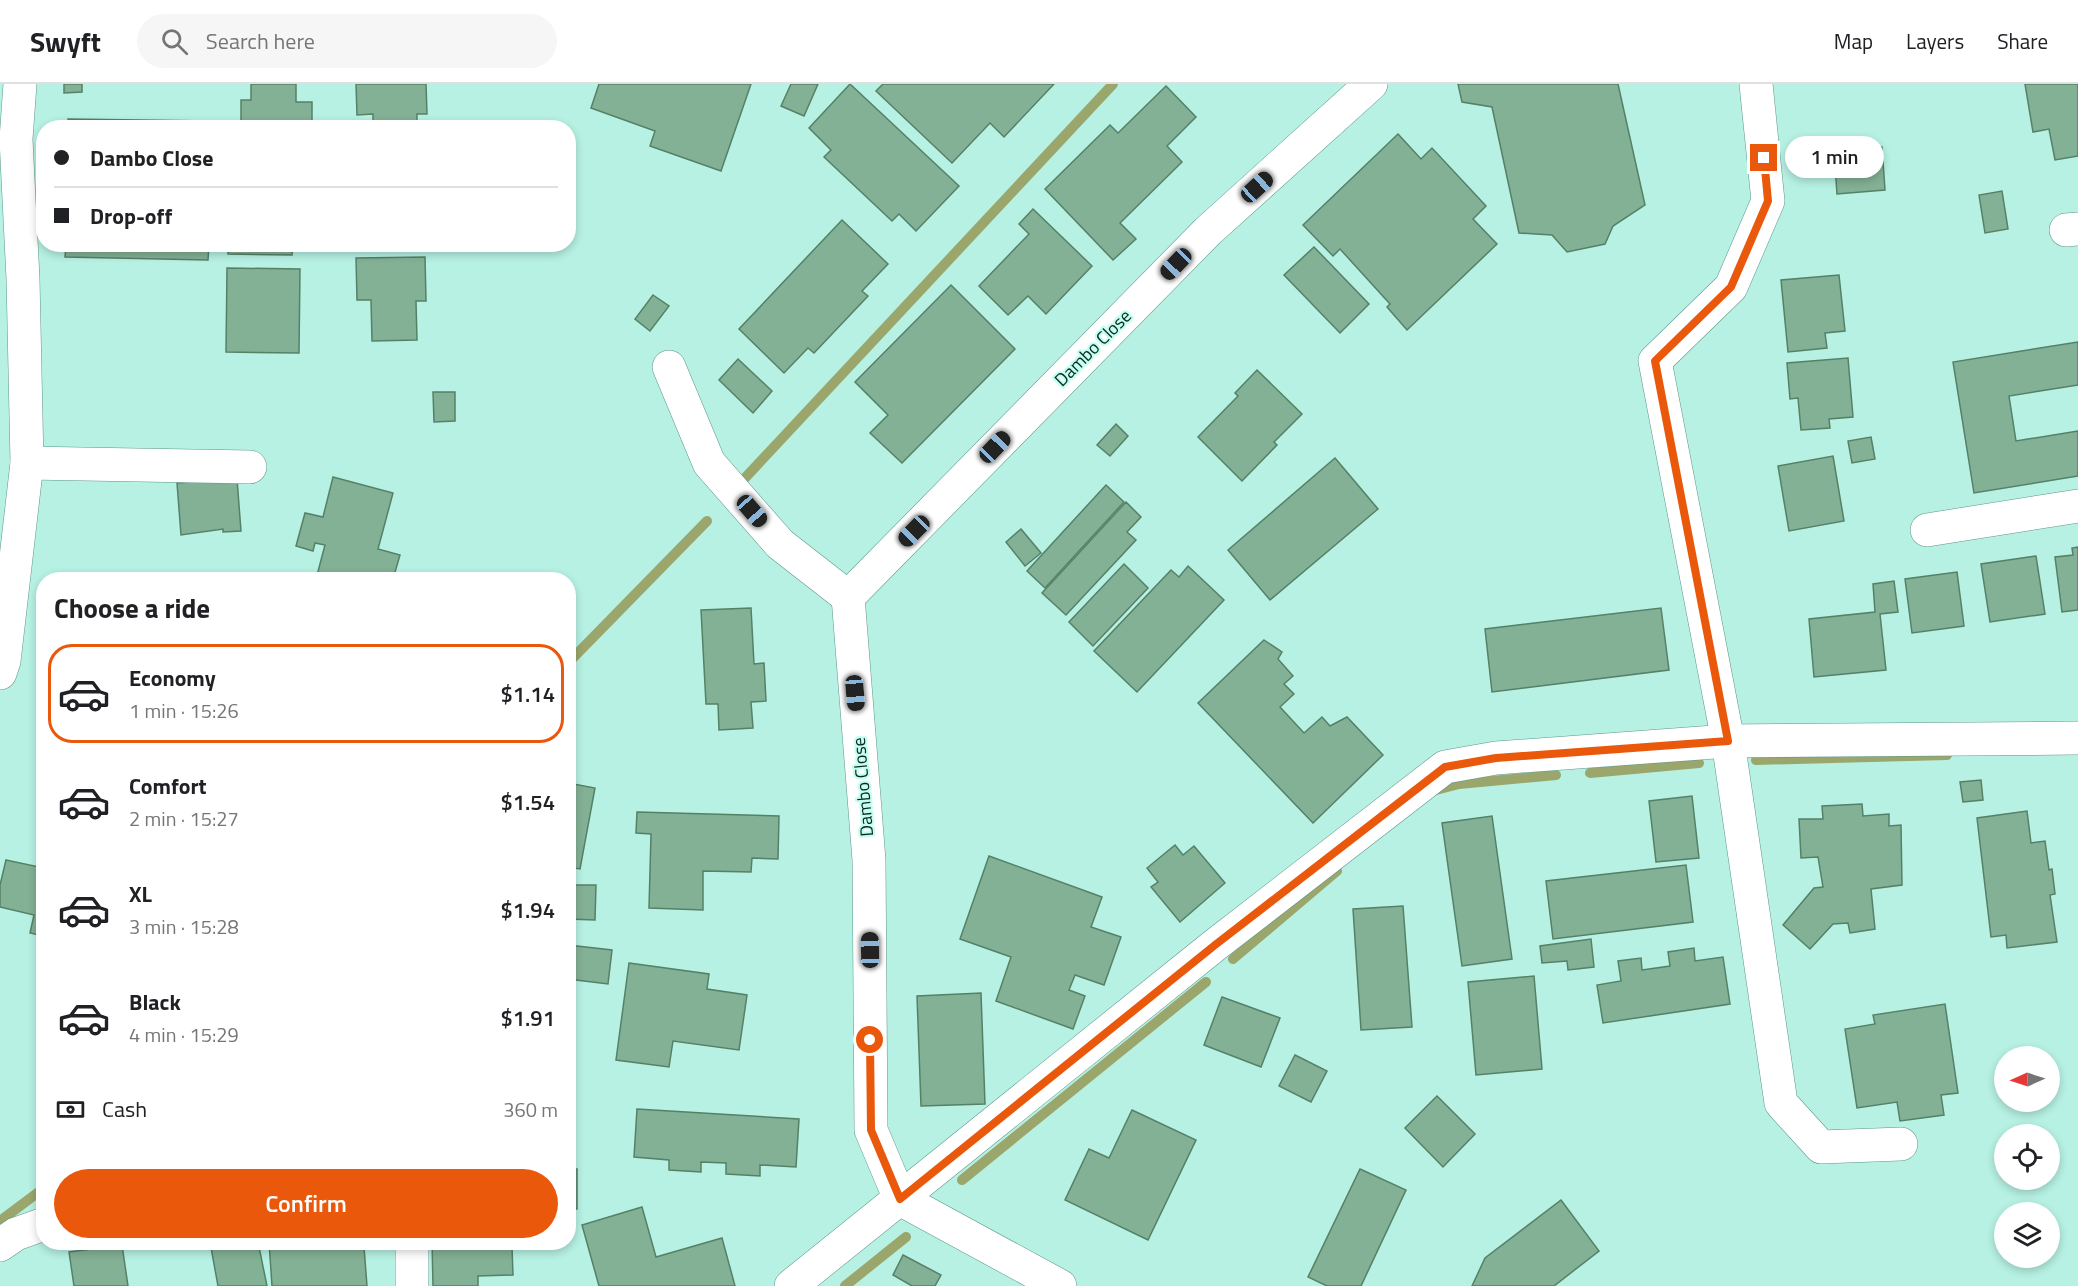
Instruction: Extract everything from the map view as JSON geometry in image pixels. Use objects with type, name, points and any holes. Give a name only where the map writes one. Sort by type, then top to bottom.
[{"type":"street","points":[[0,673],[4,661],[27,463],[23,279],[16,139],[20,84]]},
{"type":"street","name":"Dambo Close","points":[[900,1199],[871,1130],[869,860],[848,597],[1208,231],[1371,84]]},
{"type":"street","points":[[1756,84],[1768,201],[1731,287],[1655,361],[1728,741],[1781,1103],[1821,1147],[1901,1144]]},
{"type":"street","points":[[669,367],[708,463],[780,544],[848,597]]},
{"type":"street","points":[[27,463],[250,467]]},
{"type":"street","points":[[1927,530],[2078,506]]},
{"type":"street","points":[[791,1286],[1215,945],[1445,767],[1496,758],[1728,741],[2078,738]]},
{"type":"street","points":[[900,1199],[1060,1286]]},
{"type":"street","points":[[0,1245],[16,1234],[36,1227]]},
{"type":"street","points":[[412,1250],[412,1286]]},
{"type":"building","points":[[64,84],[82,84],[82,92],[64,93]]},
{"type":"building","points":[[251,84],[296,84],[296,102],[312,102],[312,120],[241,120],[241,100],[251,100]]},
{"type":"building","points":[[356,84],[426,84],[427,114],[417,114],[417,120],[373,120],[373,114],[357,115]]},
{"type":"building","points":[[599,84],[751,84],[721,171],[650,146],[655,131],[591,108]]},
{"type":"building","points":[[791,84],[818,84],[804,116],[781,106]]},
{"type":"building","points":[[850,84],[959,186],[916,231],[899,214],[892,221],[824,157],[831,150],[809,128]]},
{"type":"building","points":[[883,84],[1054,84],[1004,137],[990,123],[952,163],[876,91]]},
{"type":"building","points":[[1458,84],[1618,84],[1645,205],[1613,226],[1605,244],[1567,252],[1552,235],[1519,233],[1492,107],[1462,102]]},
{"type":"building","points":[[2025,84],[2078,84],[2078,156],[2055,160],[2049,129],[2033,132]]},
{"type":"building","points":[[1166,86],[1196,117],[1167,146],[1182,162],[1120,223],[1136,239],[1113,260],[1045,189],[1110,125],[1118,133]]},
{"type":"building","points":[[68,119],[140,120],[68,120]]},
{"type":"building","points":[[1398,134],[1421,159],[1432,148],[1486,206],[1473,219],[1497,244],[1407,330],[1387,307],[1390,304],[1340,249],[1333,256],[1303,225]]},
{"type":"building","points":[[1882,147],[1885,190],[1837,194],[1834,151]]},
{"type":"building","points":[[2002,191],[2008,229],[1985,233],[1979,195]]},
{"type":"building","points":[[1033,209],[1092,266],[1046,314],[1028,296],[1008,315],[979,286],[1029,234],[1019,224]]},
{"type":"building","points":[[842,220],[888,264],[862,291],[868,296],[814,353],[808,348],[784,373],[739,329]]},
{"type":"building","points":[[1314,247],[1369,304],[1340,333],[1284,275]]},
{"type":"building","points":[[65,252],[208,252],[208,260],[65,257]]},
{"type":"building","points":[[228,252],[292,252],[292,255],[228,254]]},
{"type":"building","points":[[425,257],[426,301],[416,301],[417,340],[372,341],[371,300],[357,300],[356,258]]},
{"type":"building","points":[[227,268],[300,269],[299,353],[226,352]]},
{"type":"building","points":[[1839,275],[1845,331],[1825,333],[1827,348],[1788,352],[1781,280]]},
{"type":"building","points":[[951,285],[1015,349],[902,463],[870,433],[888,415],[855,382]]},
{"type":"building","points":[[653,295],[669,306],[650,331],[635,319]]},
{"type":"building","points":[[2078,342],[2078,385],[2009,396],[2016,441],[2078,431],[2078,476],[1974,493],[1953,362]]},
{"type":"building","points":[[1848,358],[1853,417],[1829,419],[1830,428],[1801,430],[1798,398],[1790,399],[1787,363]]},
{"type":"building","points":[[738,359],[772,391],[753,413],[719,380]]},
{"type":"building","points":[[1257,370],[1302,414],[1274,442],[1277,445],[1242,481],[1198,437],[1238,396],[1235,393]]},
{"type":"building","points":[[433,392],[455,392],[455,421],[434,422]]},
{"type":"building","points":[[1116,424],[1128,436],[1110,456],[1097,445]]},
{"type":"building","points":[[1871,437],[1875,459],[1852,463],[1848,441]]},
{"type":"building","points":[[1833,456],[1844,521],[1789,531],[1778,466]]},
{"type":"building","points":[[1335,458],[1378,509],[1270,600],[1228,550]]},
{"type":"building","points":[[333,477],[393,493],[378,549],[400,555],[395,572],[318,572],[325,545],[315,543],[313,551],[296,546],[305,513],[323,517]]},
{"type":"building","points":[[237,479],[241,531],[223,532],[223,529],[181,535],[177,483]]},
{"type":"building","points":[[1106,485],[1124,502],[1045,588],[1027,571]]},
{"type":"building","points":[[1126,502],[1141,517],[1127,532],[1136,540],[1066,615],[1042,593]]},
{"type":"building","points":[[1021,529],[1041,553],[1025,566],[1006,542]]},
{"type":"building","points":[[2078,547],[2078,610],[2062,612],[2055,557],[2073,555],[2072,548]]},
{"type":"building","points":[[2036,556],[2045,614],[1990,622],[1981,564]]},
{"type":"building","points":[[1124,564],[1148,588],[1093,646],[1069,622]]},
{"type":"building","points":[[1188,566],[1224,600],[1137,692],[1094,651],[1171,570],[1179,577]]},
{"type":"building","points":[[1957,572],[1964,626],[1912,633],[1905,579]]},
{"type":"building","points":[[1894,581],[1898,612],[1880,614],[1886,670],[1814,677],[1809,619],[1875,612],[1873,584]]},
{"type":"building","points":[[751,608],[754,664],[764,663],[766,701],[751,702],[753,728],[719,730],[718,704],[706,704],[701,610]]},
{"type":"building","points":[[1661,608],[1669,670],[1492,692],[1485,629]]},
{"type":"building","points":[[1264,640],[1282,652],[1278,659],[1293,676],[1284,684],[1294,694],[1280,707],[1304,733],[1322,717],[1330,726],[1347,717],[1383,755],[1313,823],[1198,703]]},
{"type":"building","points":[[1981,780],[1983,800],[1963,802],[1960,782]]},
{"type":"building","points":[[576,784],[595,788],[580,869],[576,868]]},
{"type":"building","points":[[1692,796],[1699,858],[1656,862],[1649,801]]},
{"type":"building","points":[[1862,804],[1863,816],[1889,814],[1889,826],[1901,825],[1902,885],[1871,889],[1875,929],[1850,933],[1848,923],[1833,924],[1810,949],[1783,925],[1814,888],[1823,887],[1818,857],[1801,858],[1799,819],[1823,819],[1822,806]]},
{"type":"building","points":[[2027,811],[2031,843],[2045,841],[2049,870],[2052,869],[2055,894],[2050,895],[2057,942],[2007,948],[2006,935],[1991,937],[1977,818]]},
{"type":"building","points":[[637,812],[779,816],[778,859],[752,858],[751,872],[703,871],[703,910],[649,908],[651,834],[636,833]]},
{"type":"building","points":[[1492,816],[1512,959],[1462,966],[1442,823]]},
{"type":"building","points":[[1175,845],[1183,855],[1194,846],[1225,883],[1180,922],[1151,887],[1158,882],[1147,868]]},
{"type":"building","points":[[989,856],[1102,897],[1091,927],[1121,937],[1104,985],[1075,975],[1069,990],[1085,996],[1073,1029],[996,1001],[1011,957],[960,939]]},
{"type":"building","points":[[6,860],[36,866],[36,934],[30,933],[34,915],[0,907],[0,885]]},
{"type":"building","points":[[1686,865],[1693,922],[1553,939],[1546,881]]},
{"type":"building","points":[[576,885],[596,885],[595,920],[576,919]]},
{"type":"building","points":[[1403,906],[1412,1027],[1361,1030],[1353,909]]},
{"type":"building","points":[[1591,939],[1594,967],[1568,970],[1567,961],[1542,963],[1540,946]]},
{"type":"building","points":[[576,946],[612,950],[608,984],[576,980]]},
{"type":"building","points":[[1694,948],[1695,961],[1723,957],[1730,1004],[1603,1023],[1597,985],[1621,981],[1618,961],[1641,958],[1642,970],[1670,966],[1668,952]]},
{"type":"building","points":[[629,963],[709,974],[707,989],[747,995],[739,1050],[673,1041],[669,1067],[616,1060]]},
{"type":"building","points":[[1534,976],[1542,1069],[1476,1075],[1468,982]]},
{"type":"building","points":[[981,993],[985,1104],[921,1106],[917,996]]},
{"type":"building","points":[[1222,997],[1280,1018],[1261,1067],[1204,1045]]},
{"type":"building","points":[[1945,1004],[1958,1093],[1941,1095],[1944,1115],[1900,1121],[1897,1102],[1857,1108],[1845,1029],[1875,1024],[1873,1015]]},
{"type":"building","points":[[1295,1055],[1327,1071],[1311,1102],[1279,1086]]},
{"type":"building","points":[[1437,1096],[1475,1134],[1443,1167],[1405,1128]]},
{"type":"building","points":[[637,1109],[799,1119],[796,1167],[760,1165],[760,1176],[726,1174],[726,1163],[701,1162],[701,1172],[669,1170],[669,1160],[634,1157]]},
{"type":"building","points":[[1132,1110],[1196,1140],[1148,1240],[1065,1200],[1089,1149],[1109,1158]]},
{"type":"building","points":[[576,1169],[577,1169],[576,1209]]},
{"type":"building","points":[[1360,1169],[1406,1190],[1361,1286],[1327,1286],[1308,1277]]},
{"type":"building","points":[[1561,1200],[1599,1251],[1554,1286],[1472,1286],[1485,1258]]},
{"type":"building","points":[[642,1207],[656,1257],[722,1238],[735,1286],[599,1286],[582,1225]]},
{"type":"building","points":[[123,1250],[128,1286],[74,1286],[69,1252]]},
{"type":"building","points":[[211,1250],[260,1250],[267,1286],[218,1286]]},
{"type":"building","points":[[270,1250],[364,1250],[367,1286],[272,1286]]},
{"type":"building","points":[[432,1250],[512,1250],[513,1275],[478,1276],[478,1286],[433,1286]]},
{"type":"building","points":[[903,1255],[941,1275],[935,1286],[912,1286],[893,1275]]},
{"type":"waterway","points":[[745,478],[1113,84]]},
{"type":"waterway","points":[[576,655],[707,521]]},
{"type":"waterway","points":[[1756,760],[1947,755]]},
{"type":"waterway","points":[[1590,773],[1699,763]]},
{"type":"waterway","points":[[1432,791],[1459,784],[1556,775]]},
{"type":"waterway","points":[[1233,959],[1337,871]]},
{"type":"waterway","points":[[962,1180],[1206,982]]},
{"type":"waterway","points":[[0,1221],[36,1194]]},
{"type":"waterway","points":[[845,1286],[906,1237]]},
{"type":"route","points":[[870,1040],[871,1130],[900,1199],[1215,945],[1445,767],[1496,758],[1728,741],[1655,361],[1731,287],[1768,201],[1764,158]]}]
